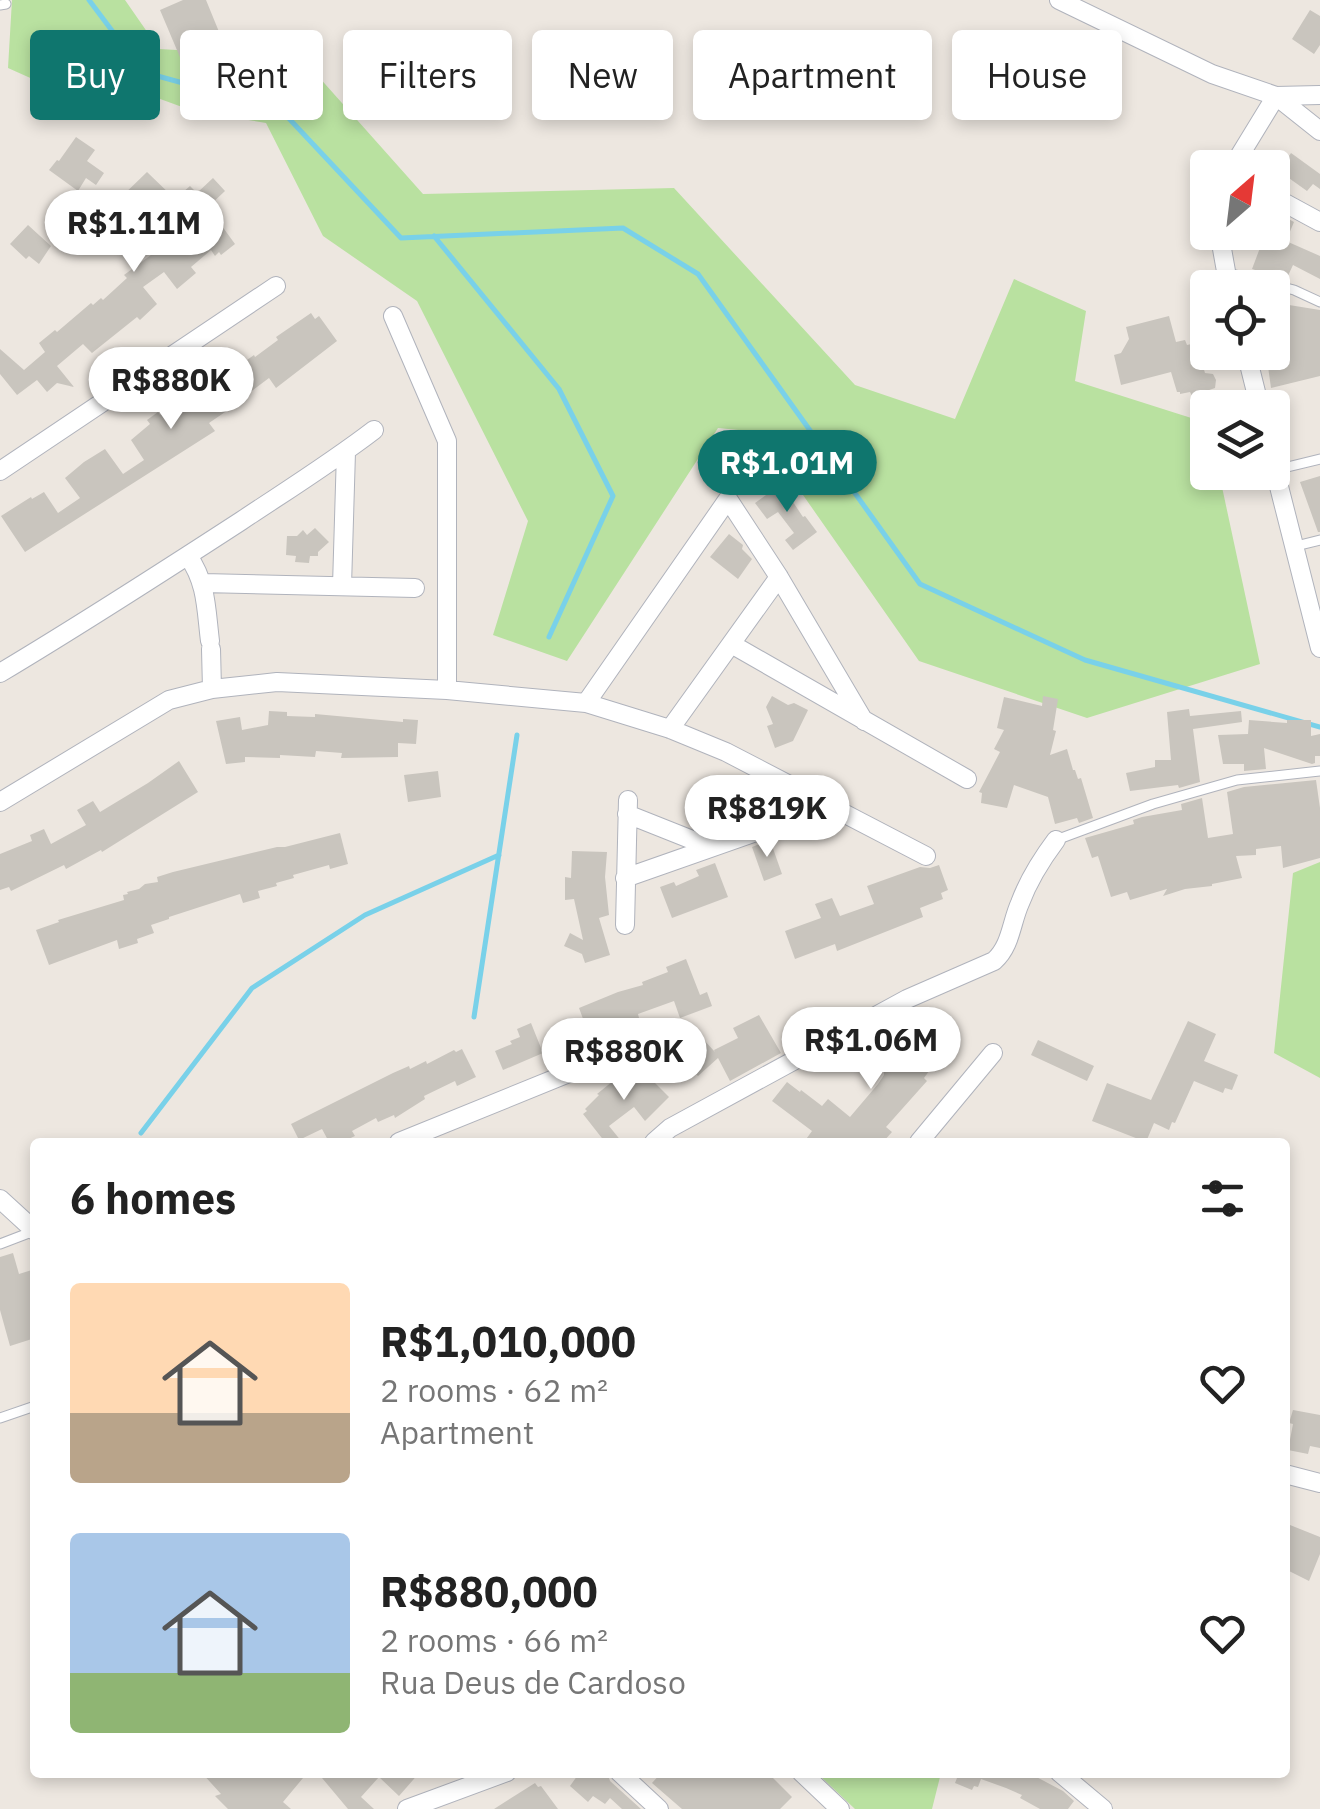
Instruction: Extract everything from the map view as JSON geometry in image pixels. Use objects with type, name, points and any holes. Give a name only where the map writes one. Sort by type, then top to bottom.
[{"type":"street","points":[[1059,0],[1212,74],[1276,96],[1320,95]]},
{"type":"street","points":[[1276,96],[1320,132]]},
{"type":"street","points":[[1243,150],[1276,96]]},
{"type":"street","points":[[1290,206],[1320,222]]},
{"type":"street","points":[[0,472],[276,286]]},
{"type":"street","points":[[392,316],[447,441],[447,690]]},
{"type":"street","points":[[0,672],[188,556],[374,430]]},
{"type":"street","points":[[342,586],[346,452]]},
{"type":"street","points":[[1281,490],[1315,602],[1320,648]]},
{"type":"street","points":[[586,703],[728,498],[864,721]]},
{"type":"street","points":[[188,556],[203,583],[212,689]]},
{"type":"street","points":[[670,729],[779,578]]},
{"type":"street","points":[[203,583],[415,588]]},
{"type":"street","points":[[733,645],[967,779]]},
{"type":"street","points":[[0,802],[169,700],[212,689],[277,682],[447,690],[586,703],[670,729],[726,752],[926,856]]},
{"type":"street","points":[[625,878],[793,818],[818,798]]},
{"type":"street","points":[[626,925],[627,807],[710,847]]},
{"type":"street","points":[[659,1138],[670,1128],[908,999],[994,961],[1008,945],[1020,900],[1037,865],[1056,840]]},
{"type":"street","points":[[923,1138],[993,1054]]},
{"type":"street","points":[[410,1138],[596,1062]]},
{"type":"street","points":[[0,1199],[30,1226]]},
{"type":"street","points":[[1290,1475],[1320,1483]]},
{"type":"street","points":[[408,1809],[490,1778]]},
{"type":"street","points":[[625,1778],[659,1809]]},
{"type":"street","points":[[807,1778],[840,1809]]},
{"type":"street","points":[[1067,1778],[1103,1809]]},
{"type":"lane","points":[[1290,289],[1320,302]]},
{"type":"lane","points":[[1290,463],[1320,460]]},
{"type":"lane","points":[[1296,546],[1320,540]]},
{"type":"lane","points":[[1056,840],[1153,804],[1237,780],[1320,772]]},
{"type":"lane","points":[[0,1244],[30,1233]]},
{"type":"lane","points":[[0,1418],[30,1408]]},
{"type":"green space","points":[[12,0],[125,0],[146,30],[30,30],[30,78],[8,68]]},
{"type":"green space","points":[[160,49],[180,50],[180,106],[160,99]]},
{"type":"green space","points":[[323,82],[343,104],[343,120],[357,120],[423,194],[674,188],[855,385],[955,419],[1014,279],[1086,311],[1075,381],[1190,418],[1190,490],[1223,490],[1260,664],[1087,718],[919,661],[759,432],[718,428],[567,661],[493,635],[528,521],[417,301],[323,236],[266,123],[248,120],[323,120]]},
{"type":"green space","points":[[1320,862],[1320,1078],[1274,1053],[1293,873]]},
{"type":"green space","points":[[822,1778],[940,1778],[932,1809],[855,1809]]},
{"type":"building","points":[[183,0],[206,0],[218,30],[180,30],[180,57],[160,10]]},
{"type":"building","points":[[1310,10],[1320,16],[1320,45],[1314,54],[1292,39]]},
{"type":"building","points":[[76,137],[95,150],[87,161],[104,173],[96,185],[86,178],[78,191],[49,170]]},
{"type":"building","points":[[1290,154],[1320,174],[1320,189],[1313,184],[1307,191],[1290,179]]},
{"type":"building","points":[[147,172],[175,199],[190,186],[197,193],[213,178],[225,191],[208,207],[235,244],[221,255],[219,252],[215,256],[211,250],[191,267],[196,273],[177,289],[164,272],[143,287],[157,304],[140,320],[137,317],[92,353],[83,344],[57,366],[74,387],[57,383],[47,392],[37,380],[17,395],[0,374],[0,349],[24,370],[45,352],[39,343],[91,303],[103,300],[127,278],[124,275],[155,252],[137,231],[140,228],[115,203]]},
{"type":"building","points":[[28,225],[51,246],[39,264],[29,256],[26,259],[10,244]]},
{"type":"building","points":[[1290,243],[1320,256],[1320,279],[1293,265],[1290,271],[1252,269],[1259,250],[1290,250]]},
{"type":"building","points":[[1290,305],[1320,310],[1320,376],[1271,388],[1268,370],[1290,370]]},
{"type":"building","points":[[311,313],[315,319],[319,316],[337,341],[276,388],[269,378],[209,423],[215,431],[25,552],[1,516],[44,492],[58,513],[80,498],[65,478],[105,449],[123,474],[144,460],[131,440],[150,424],[147,420],[190,395],[192,398],[231,367],[233,370],[255,357]]},
{"type":"building","points":[[1169,316],[1176,342],[1185,340],[1190,344],[1190,370],[1213,374],[1215,388],[1180,394],[1171,372],[1121,385],[1114,355],[1121,353],[1129,339],[1126,327]]},
{"type":"building","points":[[1320,476],[1320,532],[1318,532],[1300,482]]},
{"type":"building","points":[[781,484],[817,532],[793,550],[785,540],[794,533],[778,512],[767,519],[755,503]]},
{"type":"building","points":[[315,528],[329,542],[318,556],[310,556],[309,563],[295,562],[296,556],[286,555],[287,536],[297,536],[303,530],[307,535]]},
{"type":"building","points":[[729,534],[752,559],[738,579],[710,557]]},
{"type":"building","points":[[772,696],[808,710],[793,741],[775,748],[767,726],[773,724],[766,707]]},
{"type":"building","points":[[1043,696],[1058,699],[1050,755],[1067,749],[1093,818],[1079,823],[1077,818],[1055,824],[1048,797],[1014,785],[1007,808],[981,803],[979,792],[1000,752],[994,749],[1004,730],[997,728],[1004,697],[1042,706]]},
{"type":"building","points":[[1189,709],[1190,716],[1241,711],[1242,722],[1193,729],[1200,782],[1179,788],[1178,785],[1130,791],[1126,773],[1155,767],[1155,760],[1171,760],[1167,712]]},
{"type":"building","points":[[269,711],[287,712],[287,716],[418,720],[416,744],[398,743],[398,757],[341,758],[342,753],[316,751],[315,757],[245,757],[245,762],[226,764],[216,721],[240,717],[242,730],[268,725]]},
{"type":"building","points":[[1249,720],[1311,720],[1311,736],[1320,734],[1320,756],[1315,756],[1312,764],[1264,748],[1266,769],[1244,771],[1244,764],[1223,764],[1218,735],[1248,734]]},
{"type":"building","points":[[179,761],[198,792],[102,852],[66,869],[64,865],[11,891],[9,887],[0,890],[0,854],[32,841],[30,835],[44,829],[51,844],[86,825],[77,810],[93,801],[100,812]]},
{"type":"building","points":[[438,771],[441,797],[408,802],[404,775]]},
{"type":"building","points":[[1316,780],[1320,858],[1283,868],[1281,846],[1256,849],[1256,855],[1236,856],[1242,878],[1212,886],[1163,896],[1167,889],[1130,900],[1127,892],[1111,897],[1098,856],[1092,858],[1085,838],[1134,824],[1133,820],[1142,817],[1182,810],[1181,804],[1202,798],[1208,838],[1233,834],[1227,792]]},
{"type":"building","points":[[340,833],[348,864],[293,875],[294,878],[276,883],[277,886],[258,891],[260,898],[243,903],[240,894],[169,917],[151,925],[154,933],[137,939],[138,943],[119,949],[117,940],[49,965],[36,930],[58,920],[124,900],[127,892],[158,882],[157,877],[173,872]]},
{"type":"building","points":[[770,840],[782,874],[764,881],[752,847]]},
{"type":"building","points":[[572,851],[607,852],[609,915],[599,918],[610,955],[585,963],[582,954],[564,946],[570,933],[583,940],[574,899],[565,900],[565,877],[571,878]]},
{"type":"building","points":[[715,863],[728,897],[672,918],[660,887],[674,882],[676,886],[699,876],[696,870]]},
{"type":"building","points":[[939,865],[948,890],[941,893],[943,899],[920,908],[923,917],[837,951],[835,944],[795,959],[785,931],[821,918],[815,904],[832,898],[840,916],[874,904],[867,886],[920,867]]},
{"type":"building","points":[[686,959],[700,995],[707,992],[712,1006],[680,1018],[674,1001],[638,1014],[639,1018],[591,1040],[579,1008],[643,985],[642,982],[668,972],[666,967]]},
{"type":"building","points":[[909,1013],[948,1045],[924,1078],[927,1081],[886,1127],[892,1132],[887,1138],[807,1138],[812,1131],[772,1101],[787,1082],[822,1106],[828,1099],[850,1117],[901,1050],[888,1040]]},
{"type":"building","points":[[759,1015],[781,1053],[730,1081],[718,1058],[698,1076],[672,1048],[693,1028],[715,1052],[738,1038],[733,1028]]},
{"type":"building","points":[[1188,1021],[1216,1034],[1204,1061],[1238,1075],[1232,1090],[1225,1088],[1223,1093],[1194,1081],[1175,1123],[1169,1130],[1154,1123],[1148,1138],[1136,1138],[1092,1121],[1107,1083],[1151,1100]]},
{"type":"building","points":[[531,1023],[543,1053],[503,1070],[495,1051],[512,1044],[510,1041],[520,1037],[517,1029]]},
{"type":"building","points":[[1038,1040],[1094,1066],[1087,1081],[1031,1055]]},
{"type":"building","points":[[462,1049],[476,1077],[457,1086],[455,1081],[424,1096],[395,1118],[394,1115],[378,1122],[376,1118],[352,1131],[355,1136],[351,1138],[327,1138],[322,1129],[298,1138],[291,1124],[409,1066],[410,1069],[426,1061],[427,1064]]},
{"type":"building","points":[[621,1069],[631,1082],[643,1071],[669,1097],[645,1121],[634,1107],[609,1126],[619,1138],[602,1138],[583,1114],[597,1094],[613,1081],[610,1077]]},
{"type":"building","points":[[13,1253],[19,1274],[30,1271],[30,1340],[10,1346],[0,1310],[0,1257]]},
{"type":"building","points":[[1293,1410],[1320,1415],[1320,1448],[1310,1446],[1308,1454],[1290,1450]]},
{"type":"building","points":[[1290,1525],[1320,1537],[1320,1554],[1309,1581],[1290,1572]]},
{"type":"building","points":[[206,1778],[303,1778],[283,1802],[291,1809],[228,1809],[215,1796],[221,1794]]},
{"type":"building","points":[[322,1778],[378,1778],[361,1797],[374,1809],[348,1809]]},
{"type":"building","points":[[380,1778],[415,1778],[399,1796]]},
{"type":"building","points":[[576,1778],[609,1778],[641,1809],[622,1809],[610,1798],[605,1804],[593,1796],[588,1802],[570,1786]]},
{"type":"building","points":[[657,1778],[773,1778],[792,1797],[780,1809],[682,1809],[652,1783]]},
{"type":"building","points":[[957,1778],[1038,1778],[1074,1801],[1068,1809],[1040,1809],[1020,1798],[1022,1795],[981,1779],[972,1790],[955,1783]]},
{"type":"building","points":[[535,1783],[558,1809],[494,1809]]},
{"type":"waterway","points":[[89,0],[143,72],[281,110],[401,238],[623,228],[698,274],[920,584],[1085,660],[1320,727]]},
{"type":"waterway","points":[[434,236],[559,389],[613,496],[549,637]]},
{"type":"waterway","points":[[474,1017],[517,735]]},
{"type":"waterway","points":[[141,1133],[252,988],[365,915],[499,855]]}]
